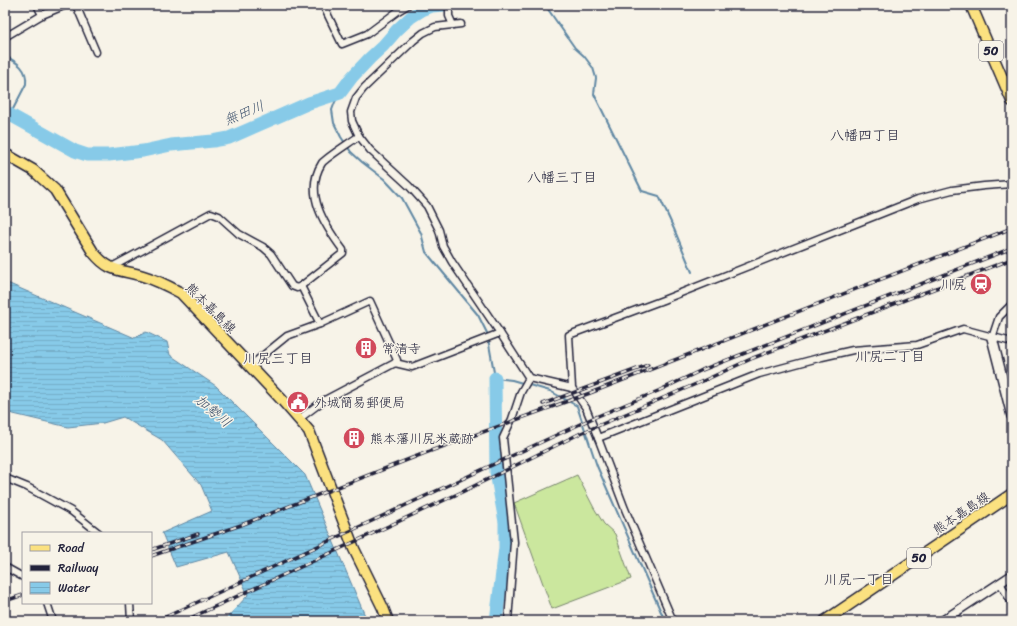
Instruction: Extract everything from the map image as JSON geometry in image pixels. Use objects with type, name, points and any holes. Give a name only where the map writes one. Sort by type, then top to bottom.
[{"type":"main road","name":"50","points":[[971,5],[1011,99]]},
{"type":"main road","points":[[5,154],[33,170],[55,190],[93,252],[110,268]]},
{"type":"main road","name":"熊本嘉島線","points":[[110,268],[143,275],[162,282],[181,293],[309,431],[354,549],[388,621]]},
{"type":"main road","points":[[992,338],[1012,416]]},
{"type":"main road","name":"熊本嘉島線","points":[[825,621],[1012,494]]},
{"type":"street","points":[[37,5],[42,15]]},
{"type":"street","points":[[5,37],[42,15],[66,5]]},
{"type":"street","points":[[76,5],[96,52]]},
{"type":"street","points":[[323,5],[342,44],[368,34],[408,5]]},
{"type":"street","points":[[449,5],[449,16],[452,23]]},
{"type":"street","points":[[461,24],[452,23],[434,27],[423,32],[364,88],[356,98],[351,112],[352,120],[359,136],[370,150],[409,186],[427,206],[439,230],[443,246],[452,262],[498,334],[529,378],[572,388]]},
{"type":"street","points":[[110,268],[211,213],[219,216],[239,234],[263,247],[271,254],[292,286],[297,288],[301,286],[343,253],[343,250],[329,229],[317,206],[315,198],[315,178],[323,162],[359,136]]},
{"type":"street","points":[[672,621],[625,509],[586,408],[572,388],[569,335],[663,300],[918,199],[952,190],[1012,184]]},
{"type":"street","points":[[301,286],[320,324]]},
{"type":"street","points":[[250,366],[287,336],[320,324],[370,301],[397,360],[396,363]]},
{"type":"street","points":[[992,338],[999,317],[1012,304]]},
{"type":"street","points":[[598,438],[759,374],[822,357],[853,350],[917,345],[963,329],[992,338],[1012,342]]},
{"type":"street","points":[[299,420],[323,401],[396,363],[412,367],[498,334]]},
{"type":"street","points":[[508,621],[514,542],[503,438],[512,419],[520,392],[529,378]]},
{"type":"street","points":[[5,478],[71,511],[98,532]]},
{"type":"street","points":[[5,567],[22,576]]},
{"type":"street","points":[[942,621],[1012,574]]},
{"type":"street","points":[[1000,582],[1012,603]]},
{"type":"street","points":[[47,604],[53,621]]},
{"type":"street","points":[[130,604],[131,621]]},
{"type":"green space","points":[[577,475],[604,524],[615,534],[631,579],[552,609],[514,503]]},
{"type":"water","name":"加勢川","points":[[5,282],[135,338],[146,332],[167,342],[170,355],[216,386],[305,475],[366,618],[358,621],[224,621],[248,595],[229,552],[176,567],[162,533],[212,511],[201,485],[162,440],[123,417],[103,423],[68,427],[5,412]]},
{"type":"waterway","name":"無田川","points":[[5,112],[75,151],[87,155],[109,155],[143,151],[171,145],[229,138],[309,103],[340,93],[352,77],[411,17],[432,6],[443,5]]},
{"type":"waterway","points":[[545,5],[575,48],[584,56],[593,68],[596,78],[594,94],[642,191],[659,196],[692,272]]},
{"type":"waterway","points":[[5,56],[21,67],[26,79],[26,84],[10,115]]},
{"type":"waterway","points":[[340,93],[332,110],[334,123],[341,137],[351,152],[384,179],[402,198],[421,233],[426,252],[478,315],[487,333],[495,378],[512,380],[550,391],[577,406],[597,466],[665,621]]},
{"type":"waterway","points":[[495,378],[496,472],[505,522],[505,548],[496,621]]},
{"type":"railway","points":[[152,556],[241,525],[425,453],[590,393],[1012,228]]},
{"type":"railway","points":[[157,621],[593,418],[658,391],[702,370],[1012,248]]},
{"type":"railway","points":[[184,621],[464,491],[581,433],[753,358],[1012,259]]},
{"type":"railway","points":[[543,404],[648,365]]},
{"type":"railway","points":[[152,550],[198,534]]},
{"type":"railway","points":[[5,601],[22,595]]},
{"type":"place","name":"川尻","points":[[981,284]]},
{"type":"place","name":"常清寺","points":[[366,348]]},
{"type":"place","name":"外城簡易郵便局","points":[[298,402]]},
{"type":"place","name":"熊本藩川尻米蔵跡","points":[[354,438]]},
{"type":"district","name":"八幡四丁目","points":[[865,135]]},
{"type":"district","name":"八幡三丁目","points":[[562,177]]},
{"type":"district","name":"川尻二丁目","points":[[890,356]]},
{"type":"district","name":"川尻三丁目","points":[[278,358]]},
{"type":"district","name":"川尻一丁目","points":[[859,579]]}]
